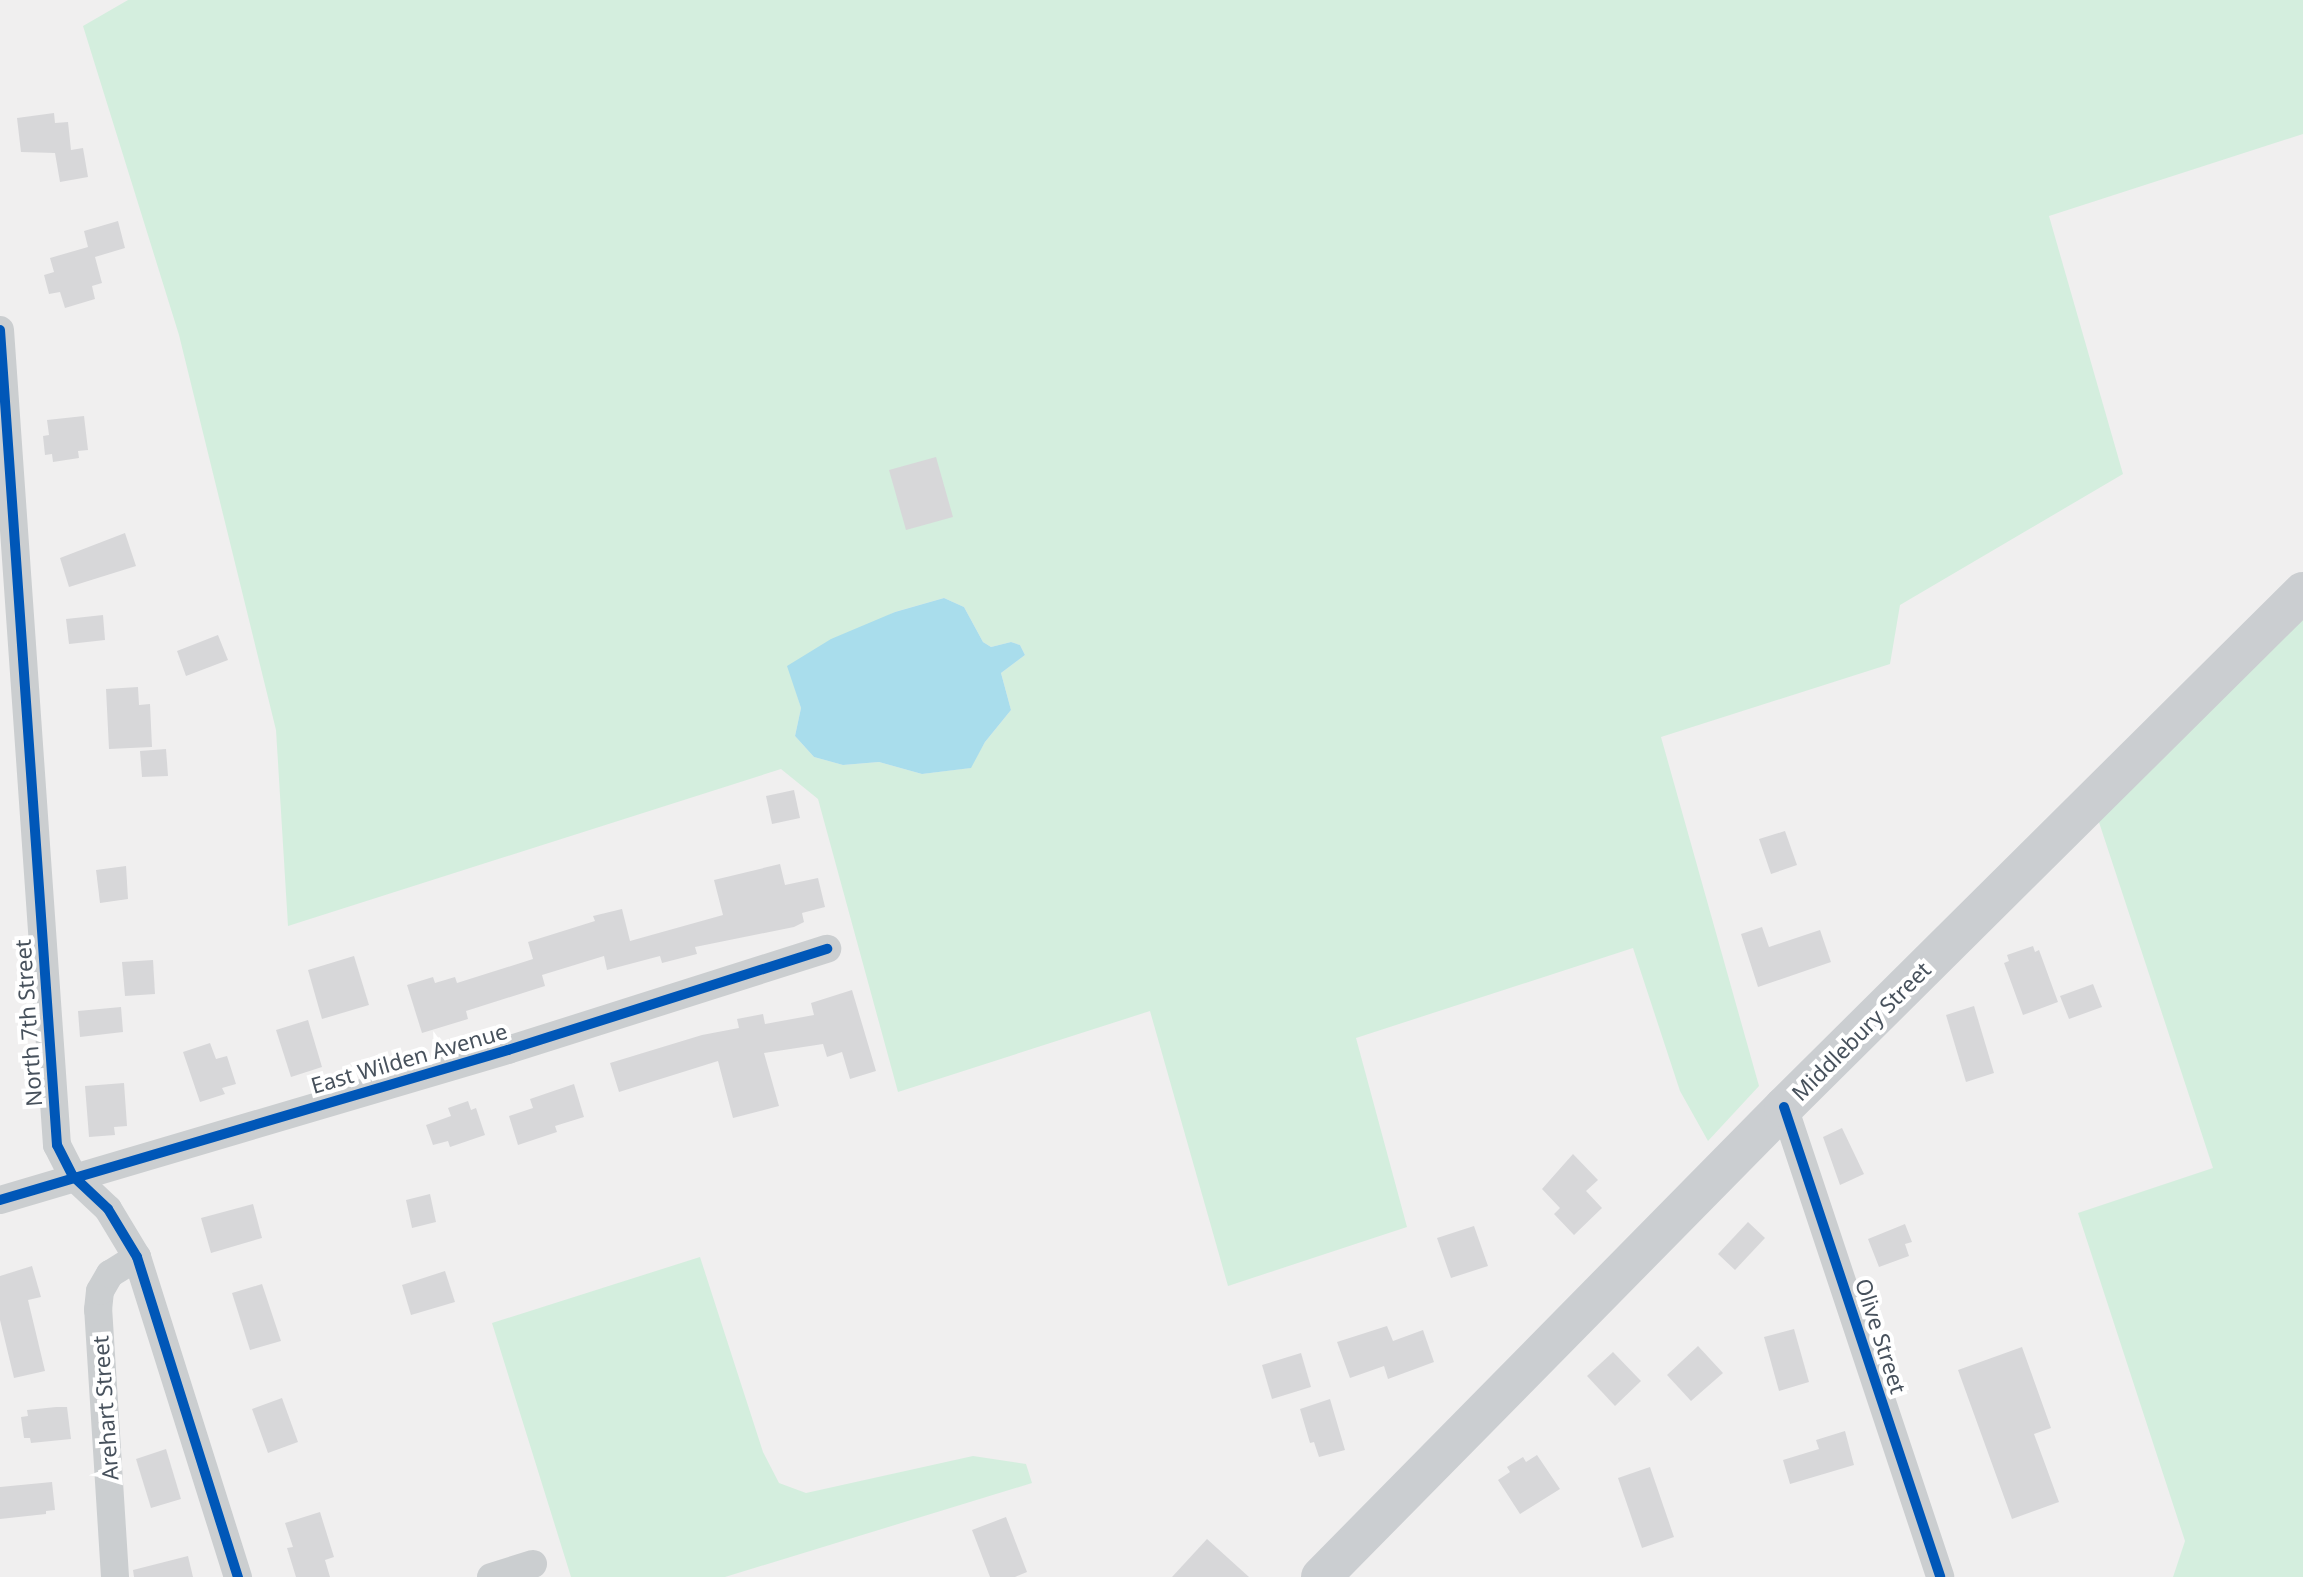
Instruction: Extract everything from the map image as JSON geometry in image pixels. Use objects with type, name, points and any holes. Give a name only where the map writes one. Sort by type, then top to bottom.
[{"type":"main road","name":"Middlebury Street","points":[[1321,1577],[1784,1107],[2303,592]]},
{"type":"street","name":"North 7th Street","points":[[0,330],[6,510],[57,1145],[73,1176],[108,1209],[137,1257],[238,1577]]},
{"type":"street","name":"East Wilden Avenue","points":[[0,1200],[493,1054],[827,949]]},
{"type":"street","name":"Olive Street","points":[[1784,1107],[1940,1577]]},
{"type":"street","name":"Arehart Street","points":[[115,1577],[98,1310],[100,1291],[110,1274],[137,1257]]},
{"type":"street","points":[[491,1577],[533,1564]]},
{"type":"green space","points":[[128,0],[2303,0],[2303,134],[2049,216],[2123,474],[1900,605],[1890,664],[1661,737],[1759,1086],[1708,1141],[1680,1091],[1633,948],[1356,1038],[1407,1227],[1228,1286],[1150,1011],[898,1092],[818,799],[781,769],[288,926],[276,730],[179,335],[83,26]],"holes":[[[944,598],[964,607],[983,642],[991,647],[1011,642],[1020,645],[1025,655],[1001,673],[1011,710],[985,742],[970,768],[922,774],[879,762],[843,765],[814,757],[795,736],[801,708],[788,666],[895,612]]]},
{"type":"green space","points":[[2303,592],[2303,1577],[2173,1577],[2185,1541],[2078,1213],[2213,1168],[2092,801]]},
{"type":"green space","points":[[700,1257],[763,1452],[779,1483],[806,1493],[973,1456],[1026,1464],[1032,1483],[725,1577],[571,1577],[492,1323]]},
{"type":"water","points":[[944,598],[964,607],[983,642],[991,647],[1011,642],[1020,645],[1025,655],[1001,673],[1011,710],[985,742],[971,768],[922,774],[879,762],[843,765],[814,757],[795,736],[801,708],[787,666],[831,639],[895,612]]},
{"type":"building","points":[[54,113],[55,123],[68,122],[71,150],[83,148],[88,177],[60,182],[55,153],[21,152],[17,118]]},
{"type":"building","points":[[118,221],[125,248],[95,257],[102,283],[92,286],[95,299],[65,308],[60,292],[49,294],[44,275],[54,272],[50,258],[88,247],[84,231]]},
{"type":"building","points":[[84,416],[88,450],[78,451],[79,458],[53,462],[52,454],[45,455],[43,436],[49,435],[47,420]]},
{"type":"building","points":[[936,457],[953,517],[906,530],[889,470]]},
{"type":"building","points":[[125,533],[136,566],[69,587],[60,558]]},
{"type":"building","points":[[103,615],[105,640],[69,644],[66,619]]},
{"type":"building","points":[[218,635],[228,660],[186,676],[177,651]]},
{"type":"building","points":[[138,687],[139,705],[150,704],[152,747],[109,749],[106,689]]},
{"type":"building","points":[[166,749],[168,776],[142,777],[140,751]]},
{"type":"building","points":[[794,790],[800,818],[772,824],[766,796]]},
{"type":"building","points":[[1785,831],[1797,865],[1771,874],[1759,839]]},
{"type":"building","points":[[780,864],[785,885],[818,878],[825,907],[802,913],[804,922],[794,927],[695,947],[697,954],[662,963],[660,956],[607,970],[604,956],[542,975],[545,986],[466,1011],[468,1019],[422,1033],[407,985],[433,977],[435,983],[455,977],[457,983],[533,959],[528,942],[595,921],[593,916],[622,909],[630,941],[723,915],[714,880]]},
{"type":"building","points":[[126,866],[128,899],[100,903],[96,870]]},
{"type":"building","points":[[1762,927],[1769,947],[1820,930],[1831,962],[1758,987],[1741,934]]},
{"type":"building","points":[[2033,946],[2035,952],[2039,950],[2058,1002],[2023,1015],[2004,963],[2009,961],[2007,955]]},
{"type":"building","points":[[354,956],[369,1005],[322,1019],[308,970]]},
{"type":"building","points":[[153,960],[155,994],[125,996],[122,962]]},
{"type":"building","points":[[2093,984],[2102,1007],[2069,1019],[2060,996]]},
{"type":"building","points":[[852,990],[876,1071],[850,1079],[842,1052],[827,1057],[823,1044],[764,1053],[779,1106],[733,1118],[718,1061],[619,1092],[610,1063],[702,1035],[739,1028],[737,1019],[763,1014],[765,1024],[814,1015],[811,1003]]},
{"type":"building","points":[[1974,1006],[1994,1073],[1966,1082],[1946,1015]]},
{"type":"building","points":[[121,1007],[123,1032],[80,1037],[78,1011]]},
{"type":"building","points":[[308,1020],[322,1067],[291,1077],[276,1030]]},
{"type":"building","points":[[210,1043],[216,1059],[227,1056],[236,1084],[222,1088],[225,1094],[200,1102],[183,1052]]},
{"type":"building","points":[[124,1083],[127,1126],[114,1127],[115,1135],[89,1137],[85,1086]]},
{"type":"building","points":[[574,1084],[584,1117],[555,1126],[557,1132],[518,1145],[509,1116],[533,1108],[530,1099]]},
{"type":"building","points":[[468,1101],[471,1110],[476,1108],[485,1135],[450,1147],[448,1141],[433,1145],[426,1125],[451,1116],[448,1108]]},
{"type":"building","points":[[1842,1128],[1864,1174],[1840,1185],[1823,1137]]},
{"type":"building","points":[[1573,1154],[1598,1180],[1586,1191],[1602,1208],[1574,1235],[1554,1214],[1560,1208],[1542,1189]]},
{"type":"building","points":[[430,1194],[436,1222],[412,1228],[406,1200]]},
{"type":"building","points":[[253,1204],[262,1238],[211,1253],[201,1218]]},
{"type":"building","points":[[1748,1222],[1765,1238],[1735,1270],[1718,1254]]},
{"type":"building","points":[[1905,1224],[1912,1242],[1905,1244],[1909,1256],[1879,1267],[1868,1239]]},
{"type":"building","points":[[1474,1226],[1488,1266],[1451,1278],[1437,1238]]},
{"type":"building","points":[[32,1266],[41,1297],[28,1300],[45,1371],[14,1378],[0,1320],[0,1276]]},
{"type":"building","points":[[445,1271],[455,1302],[411,1315],[402,1285]]},
{"type":"building","points":[[262,1284],[281,1341],[250,1350],[232,1293]]},
{"type":"building","points":[[1387,1326],[1393,1341],[1423,1330],[1434,1362],[1388,1379],[1384,1366],[1350,1378],[1337,1342]]},
{"type":"building","points":[[1794,1329],[1809,1382],[1779,1391],[1764,1337]]},
{"type":"building","points":[[1698,1346],[1723,1373],[1691,1401],[1667,1375]]},
{"type":"building","points":[[2022,1347],[2051,1428],[2034,1434],[2059,1502],[2012,1519],[1958,1370]]},
{"type":"building","points":[[1613,1352],[1641,1381],[1615,1406],[1587,1376]]},
{"type":"building","points":[[1301,1353],[1311,1387],[1272,1399],[1262,1365]]},
{"type":"building","points":[[282,1398],[298,1442],[268,1453],[252,1409]]},
{"type":"building","points":[[1330,1399],[1345,1450],[1319,1457],[1314,1442],[1310,1443],[1300,1409]]},
{"type":"building","points":[[67,1407],[71,1439],[31,1443],[30,1438],[24,1438],[21,1417],[28,1416],[27,1410]]},
{"type":"building","points":[[1845,1431],[1854,1465],[1790,1484],[1783,1460],[1819,1449],[1816,1440]]},
{"type":"building","points":[[166,1449],[181,1499],[151,1508],[136,1459]]},
{"type":"building","points":[[1537,1455],[1560,1489],[1520,1514],[1498,1480],[1510,1472],[1507,1467],[1523,1457],[1526,1462]]},
{"type":"building","points":[[1650,1467],[1674,1537],[1642,1548],[1618,1478]]},
{"type":"building","points":[[52,1482],[55,1510],[46,1511],[46,1514],[0,1519],[0,1487]]},
{"type":"building","points":[[320,1512],[334,1557],[325,1560],[330,1577],[296,1577],[287,1548],[293,1547],[285,1523]]},
{"type":"building","points":[[1006,1517],[1027,1572],[1015,1577],[990,1577],[972,1530]]},
{"type":"building","points":[[1207,1539],[1249,1577],[1172,1577]]},
{"type":"building","points":[[188,1556],[193,1577],[134,1577],[133,1570]]},
{"type":"cycle path","points":[[0,330],[57,1145],[73,1176],[108,1209],[137,1257],[238,1577]]},
{"type":"cycle path","points":[[0,1200],[508,1050],[827,949]]},
{"type":"cycle path","points":[[1784,1107],[1940,1577]]}]
